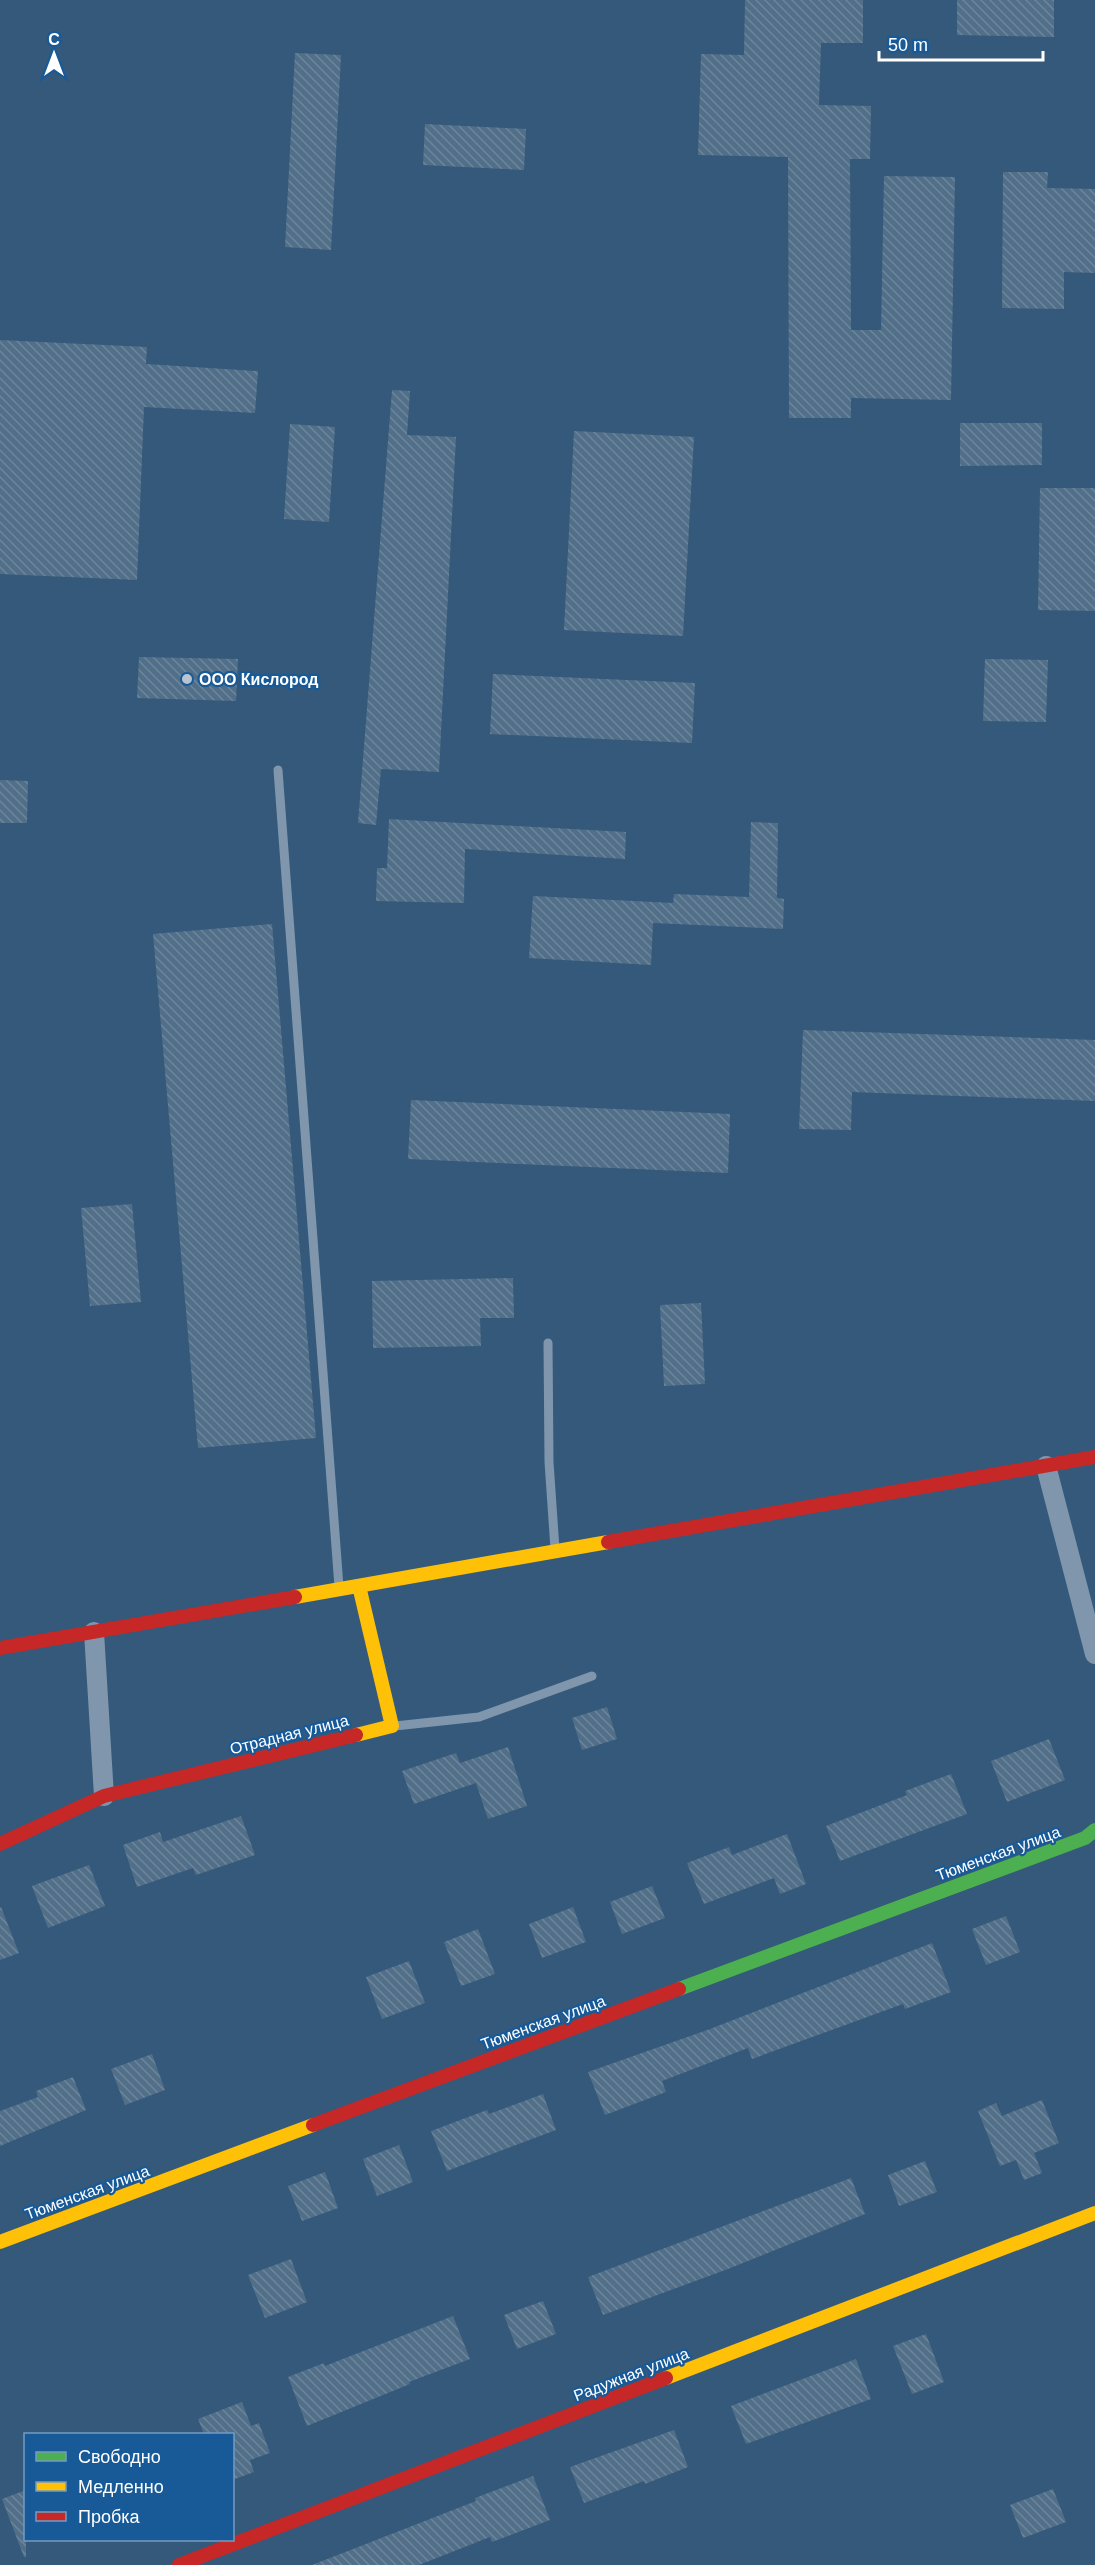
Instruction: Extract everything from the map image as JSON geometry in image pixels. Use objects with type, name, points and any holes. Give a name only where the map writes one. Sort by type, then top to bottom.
[{"type":"street","points":[[0,1648],[1095,1457]]},
{"type":"street","points":[[1046,1466],[1095,1654]]},
{"type":"street","points":[[359,1586],[392,1726]]},
{"type":"street","points":[[94,1632],[104,1796]]},
{"type":"street","name":"Отрадная улица","points":[[0,1844],[104,1796],[392,1726]]},
{"type":"street","name":"Тюменская улица","points":[[0,2242],[1085,1838],[1095,1830]]},
{"type":"street","name":"Радужная улица","points":[[179,2565],[1095,2213]]},
{"type":"lane","points":[[278,770],[339,1589]]},
{"type":"lane","points":[[548,1344],[549,1462],[555,1551]]},
{"type":"lane","name":"Отрадная улица","points":[[392,1726],[479,1716],[592,1676]]},
{"type":"building","points":[[745,0],[863,0],[863,43],[821,43],[819,105],[871,106],[870,159],[850,159],[851,330],[881,330],[884,176],[955,177],[951,400],[851,398],[851,418],[789,418],[788,157],[698,155],[701,54],[744,55]]},
{"type":"building","points":[[957,0],[1054,0],[1054,37],[957,35]]},
{"type":"building","points":[[295,53],[341,55],[331,250],[285,247]]},
{"type":"building","points":[[425,124],[526,129],[524,170],[423,165]]},
{"type":"building","points":[[1003,172],[1048,172],[1047,188],[1095,189],[1095,273],[1064,272],[1064,309],[1002,308]]},
{"type":"building","points":[[0,340],[147,347],[146,364],[258,371],[255,413],[144,407],[137,580],[0,574]]},
{"type":"building","points":[[392,390],[410,391],[407,435],[456,437],[439,772],[381,769],[376,825],[358,823]]},
{"type":"building","points":[[960,423],[1042,423],[1042,465],[960,466]]},
{"type":"building","points":[[290,424],[335,427],[329,522],[284,519]]},
{"type":"building","points":[[574,431],[694,437],[683,636],[564,630]]},
{"type":"building","points":[[1040,488],[1095,488],[1095,611],[1038,610]]},
{"type":"building","name":"ООО Кислород","points":[[139,657],[238,659],[236,701],[137,698]]},
{"type":"building","points":[[985,659],[1048,660],[1046,722],[983,721]]},
{"type":"building","points":[[493,674],[695,683],[692,743],[490,734]]},
{"type":"building","points":[[0,780],[28,781],[27,823],[0,823]]},
{"type":"building","points":[[389,819],[626,832],[625,859],[465,849],[464,903],[376,901],[377,868],[387,868]]},
{"type":"building","points":[[751,822],[778,823],[777,898],[784,899],[783,929],[653,923],[651,965],[529,958],[533,896],[673,903],[674,894],[749,897]]},
{"type":"building","points":[[272,924],[316,1438],[198,1448],[153,934]]},
{"type":"building","points":[[803,1030],[1095,1040],[1095,1101],[852,1092],[851,1130],[799,1129]]},
{"type":"building","points":[[411,1100],[730,1114],[728,1173],[408,1159]]},
{"type":"building","points":[[132,1204],[141,1302],[90,1306],[81,1208]]},
{"type":"building","points":[[513,1278],[514,1318],[480,1318],[481,1346],[373,1348],[372,1281]]},
{"type":"building","points":[[701,1303],[705,1384],[664,1386],[660,1305]]},
{"type":"building","points":[[607,1707],[617,1739],[582,1750],[572,1718]]},
{"type":"building","points":[[1049,1739],[1065,1780],[1007,1802],[991,1761]]},
{"type":"building","points":[[508,1747],[527,1806],[488,1819],[476,1783],[414,1804],[402,1771],[456,1753],[460,1763]]},
{"type":"building","points":[[951,1774],[967,1814],[840,1861],[826,1826],[907,1795],[905,1791]]},
{"type":"building","points":[[241,1816],[255,1855],[196,1875],[193,1868],[137,1887],[123,1845],[160,1832],[163,1842]]},
{"type":"building","points":[[787,1834],[806,1884],[780,1894],[774,1878],[704,1904],[687,1863],[729,1847],[732,1855]]},
{"type":"building","points":[[89,1865],[105,1906],[48,1928],[32,1886]]},
{"type":"building","points":[[652,1886],[665,1918],[622,1934],[610,1902]]},
{"type":"building","points":[[573,1907],[586,1942],[542,1958],[529,1924]]},
{"type":"building","points":[[0,1908],[19,1953],[0,1960]]},
{"type":"building","points":[[1006,1916],[1020,1952],[986,1965],[972,1929]]},
{"type":"building","points":[[478,1929],[495,1974],[461,1986],[444,1942]]},
{"type":"building","points":[[932,1943],[951,1992],[905,2009],[903,2004],[752,2059],[748,2048],[662,2081],[666,2092],[605,2115],[588,2072],[710,2029]]},
{"type":"building","points":[[409,1961],[425,2003],[382,2019],[366,1977]]},
{"type":"building","points":[[152,2054],[165,2090],[125,2105],[111,2069]]},
{"type":"building","points":[[73,2077],[86,2110],[0,2146],[0,2111],[38,2097],[36,2091]]},
{"type":"building","points":[[543,2094],[556,2130],[447,2171],[431,2131],[487,2110],[489,2114]]},
{"type":"building","points":[[1042,2100],[1059,2143],[1034,2153],[1042,2173],[1024,2180],[1016,2160],[1000,2166],[978,2111],[996,2103],[1002,2116]]},
{"type":"building","points":[[399,2145],[413,2182],[377,2196],[363,2159]]},
{"type":"building","points":[[925,2161],[937,2192],[899,2206],[888,2175]]},
{"type":"building","points":[[325,2172],[338,2208],[302,2221],[288,2186]]},
{"type":"building","points":[[851,2178],[865,2214],[728,2269],[603,2315],[588,2277]]},
{"type":"building","points":[[291,2259],[307,2302],[265,2318],[248,2275]]},
{"type":"building","points":[[543,2301],[556,2334],[517,2349],[504,2315]]},
{"type":"building","points":[[453,2316],[470,2359],[409,2382],[410,2384],[307,2426],[288,2377],[324,2363],[325,2366]]},
{"type":"building","points":[[926,2334],[944,2382],[912,2394],[893,2346]]},
{"type":"building","points":[[856,2359],[871,2399],[746,2444],[731,2406]]},
{"type":"building","points":[[242,2402],[251,2426],[259,2423],[270,2453],[250,2460],[254,2472],[234,2479],[234,2433],[204,2433],[198,2419]]},
{"type":"building","points":[[674,2430],[688,2467],[645,2484],[644,2481],[584,2503],[570,2467]]},
{"type":"building","points":[[533,2476],[550,2520],[492,2542],[490,2537],[419,2565],[312,2565],[476,2501],[475,2498]]},
{"type":"building","points":[[1053,2489],[1066,2522],[1023,2538],[1010,2505]]},
{"type":"building","points":[[24,2491],[26,2557],[24,2557],[2,2499]]},
{"type":"traffic: fast","points":[[679,1989],[1085,1838],[1095,1830]]},
{"type":"traffic: slow","points":[[295,1597],[608,1542]]},
{"type":"traffic: slow","points":[[356,1735],[392,1726],[359,1586]]},
{"type":"traffic: slow","points":[[0,2242],[313,2125]]},
{"type":"traffic: slow","points":[[666,2378],[1095,2213]]},
{"type":"traffic: jam","points":[[608,1542],[1095,1457]]},
{"type":"traffic: jam","points":[[0,1648],[295,1597]]},
{"type":"traffic: jam","points":[[0,1844],[104,1796],[356,1735]]},
{"type":"traffic: jam","points":[[313,2125],[679,1989]]},
{"type":"traffic: jam","points":[[179,2565],[666,2378]]},
{"type":"place","name":"ООО Кислород","points":[[187,679]]}]
